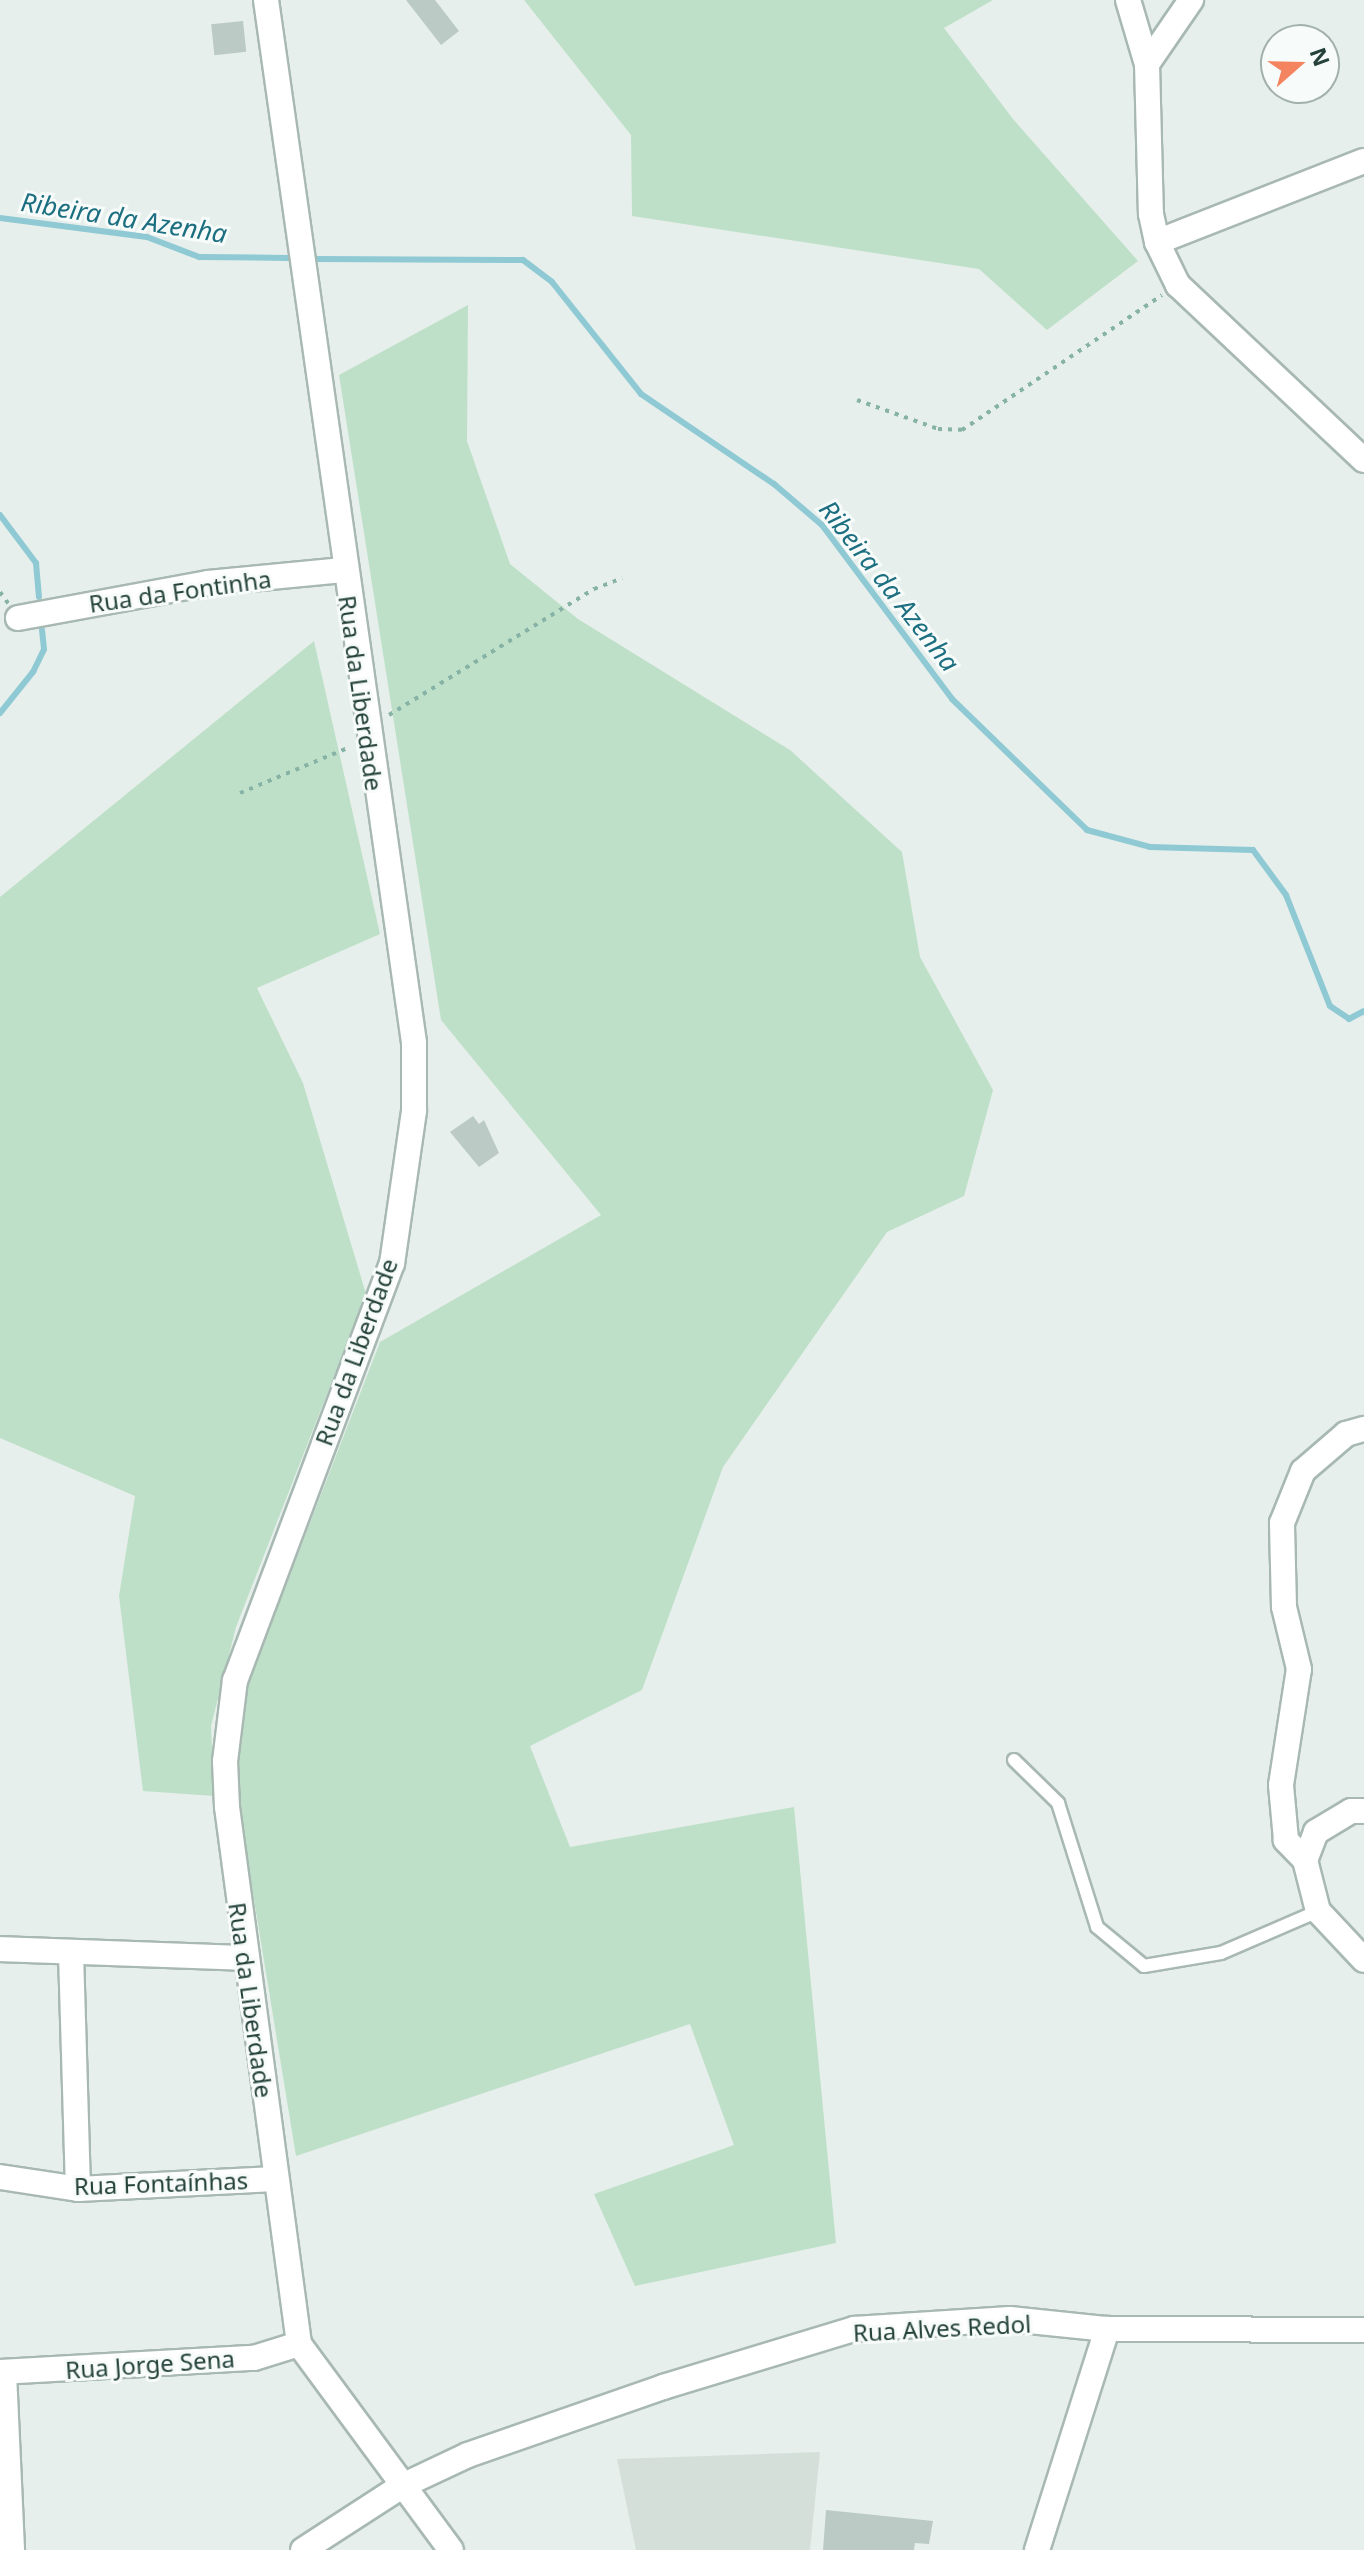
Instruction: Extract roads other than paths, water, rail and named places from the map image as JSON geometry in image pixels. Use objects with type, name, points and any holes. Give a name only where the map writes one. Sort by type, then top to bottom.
[{"type":"street","name":"Rua da Liberdade","points":[[266,0],[366,733],[414,1043],[410,1169],[392,1263],[235,1680],[225,1761],[227,1807],[244,1958],[299,2344],[451,2550]]},
{"type":"street","points":[[1128,0],[1147,64],[1151,214],[1157,242],[1178,285],[1364,460]]},
{"type":"street","points":[[1147,64],[1191,0]]},
{"type":"street","points":[[1157,242],[1364,161]]},
{"type":"street","name":"Rua da Fontinha","points":[[18,618],[208,583],[343,570]]},
{"type":"street","points":[[1364,1429],[1346,1434],[1303,1471],[1282,1523],[1284,1607],[1299,1669],[1281,1785],[1286,1840],[1305,1860],[1318,1911],[1364,1960]]},
{"type":"street","points":[[1305,1860],[1316,1832],[1351,1811],[1364,1811]]},
{"type":"street","points":[[0,1949],[244,1958]]},
{"type":"street","points":[[71,1953],[78,2189]]},
{"type":"street","name":"Rua Fontaínhas","points":[[0,2177],[78,2189],[275,2179]]},
{"type":"street","name":"Rua Alves Redol","points":[[303,2550],[402,2486],[468,2455],[663,2387],[854,2329],[1010,2319],[1107,2329],[1364,2330]]},
{"type":"street","points":[[1037,2550],[1107,2329]]},
{"type":"street","name":"Rua Jorge Sena","points":[[2,2373],[254,2358],[299,2344]]},
{"type":"street","points":[[2,2373],[12,2550]]},
{"type":"lane","points":[[1014,1760],[1058,1803],[1097,1927],[1144,1966],[1221,1953],[1318,1911]]},
{"type":"waterway","name":"Ribeira da Azenha","points":[[0,218],[147,237],[199,257],[289,258]]},
{"type":"waterway","name":"Ribeira da Azenha","points":[[316,259],[523,260],[552,282],[641,394],[774,484],[822,525],[952,699],[1087,830],[1150,847],[1253,850],[1286,895],[1330,1006],[1349,1019],[1364,1011]]},
{"type":"waterway","points":[[0,515],[36,563],[39,597]]},
{"type":"waterway","points":[[0,713],[33,672],[44,649],[42,630]]}]
